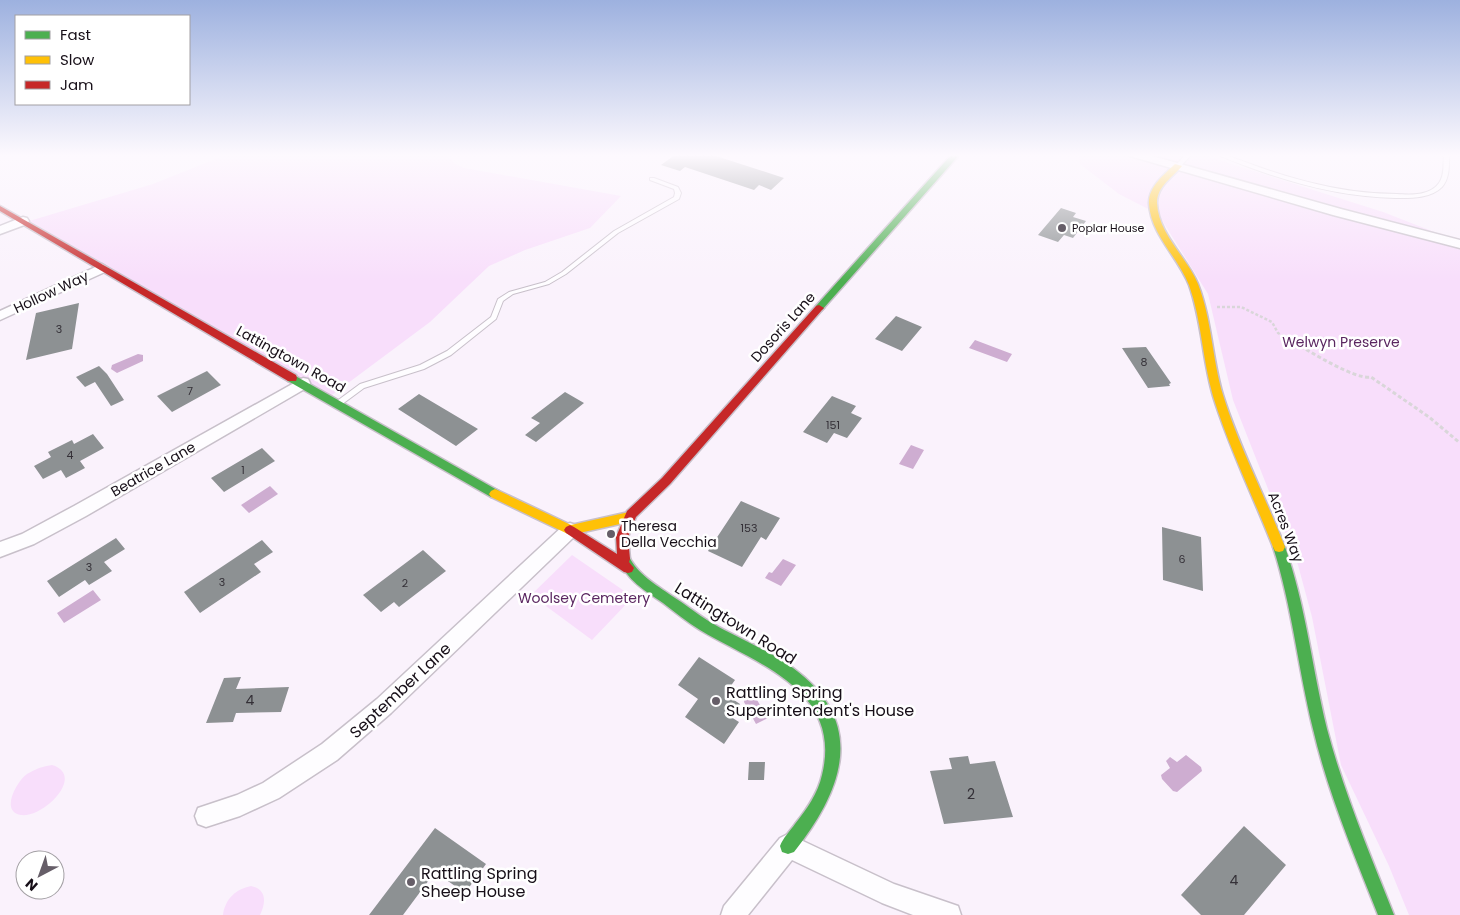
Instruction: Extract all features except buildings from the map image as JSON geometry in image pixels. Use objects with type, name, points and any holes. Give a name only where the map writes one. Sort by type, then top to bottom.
[{"type":"street","name":"Dosoris Lane","points":[[629,517],[666,481],[918,197]]},
{"type":"street","name":"Acres Way","points":[[1153,197],[1152,202],[1154,215],[1197,292],[1216,393],[1284,561],[1295,604],[1319,728],[1330,766],[1386,915]]},
{"type":"street","points":[[1284,197],[1460,244]]},
{"type":"street","name":"Lattingtown Road","points":[[0,208],[512,504],[570,530],[628,568],[656,592],[704,625],[772,661],[806,687],[822,707],[829,722],[834,743],[828,782],[817,807],[788,846]]},
{"type":"street","points":[[0,230],[23,221]]},
{"type":"street","name":"Hollow Way","points":[[0,316],[102,268]]},
{"type":"street","name":"Beatrice Lane","points":[[0,550],[28,539],[80,512],[303,383]]},
{"type":"street","points":[[570,530],[629,517]]},
{"type":"street","points":[[628,568],[623,555],[622,542],[629,517]]},
{"type":"street","name":"September Lane","points":[[206,816],[240,805],[301,774],[345,741],[570,530]]},
{"type":"street","points":[[733,915],[788,846],[890,895],[948,915]]},
{"type":"lane","points":[[339,403],[362,386],[422,367],[449,353],[494,318],[500,300],[511,293],[547,283],[564,273],[616,232],[677,197]]},
{"type":"path","points":[[1200,307],[1242,307],[1272,322],[1278,333],[1311,352],[1340,368],[1366,378],[1371,377],[1392,390],[1460,443]]},
{"type":"green space","points":[[111,197],[620,197],[590,228],[525,250],[489,266],[430,322],[332,395],[26,222]]},
{"type":"green space","name":"Welwyn Preserve","points":[[1124,197],[1335,197],[1383,212],[1460,242],[1460,915],[1409,915],[1389,866],[1341,765],[1312,617],[1298,565],[1233,400],[1208,294],[1158,214]]},
{"type":"green space","name":"Woolsey Cemetery","points":[[572,555],[633,597],[592,640],[531,595]]},
{"type":"green space","points":[[52,765],[61,770],[65,777],[58,795],[40,810],[30,814],[21,815],[15,813],[11,803],[18,783],[30,772]]},
{"type":"green space","points":[[251,886],[260,890],[264,897],[260,915],[223,915],[226,904],[232,896],[236,892]]},
{"type":"shaded area","points":[[975,340],[1012,354],[1007,362],[969,348]]},
{"type":"shaded area","points":[[138,354],[143,355],[143,361],[117,373],[111,369],[112,365]]},
{"type":"shaded area","points":[[911,445],[924,450],[913,469],[899,464]]},
{"type":"shaded area","points":[[270,486],[278,494],[249,513],[241,505]]},
{"type":"shaded area","points":[[783,559],[796,565],[781,586],[765,578],[769,572],[772,573]]},
{"type":"shaded area","points":[[93,590],[101,600],[64,623],[57,613]]},
{"type":"shaded area","points":[[750,694],[754,695],[768,718],[756,724],[744,702],[745,697]]},
{"type":"shaded area","points":[[1186,755],[1201,767],[1202,771],[1177,792],[1173,791],[1162,779],[1161,775],[1170,768],[1166,761],[1170,757],[1177,762]]},
{"type":"traffic: fast","points":[[819,308],[918,197]]},
{"type":"traffic: fast","points":[[292,378],[495,494]]},
{"type":"traffic: fast","points":[[1279,547],[1292,591],[1326,753],[1350,823],[1386,915]]},
{"type":"traffic: fast","points":[[624,559],[627,566],[643,583],[705,626],[788,672],[806,687],[820,704],[830,724],[833,748],[830,774],[824,793],[806,823],[788,846]]},
{"type":"traffic: slow","points":[[1154,197],[1153,203],[1158,225],[1183,264],[1198,297],[1214,381],[1224,414],[1279,547]]},
{"type":"traffic: slow","points":[[495,494],[570,530],[629,517]]},
{"type":"traffic: jam","points":[[0,208],[292,378]]},
{"type":"traffic: jam","points":[[624,559],[622,537],[631,514],[666,481],[819,308]]},
{"type":"traffic: jam","points":[[570,530],[628,568]]},
{"type":"place","name":"Poplar House","points":[[1062,228]]},
{"type":"place","name":"Theresa Della Vecchia","points":[[611,534]]},
{"type":"place","name":"Rattling Spring Superintendent's House","points":[[716,701]]},
{"type":"place","name":"Rattling Spring Sheep House","points":[[411,882]]}]
